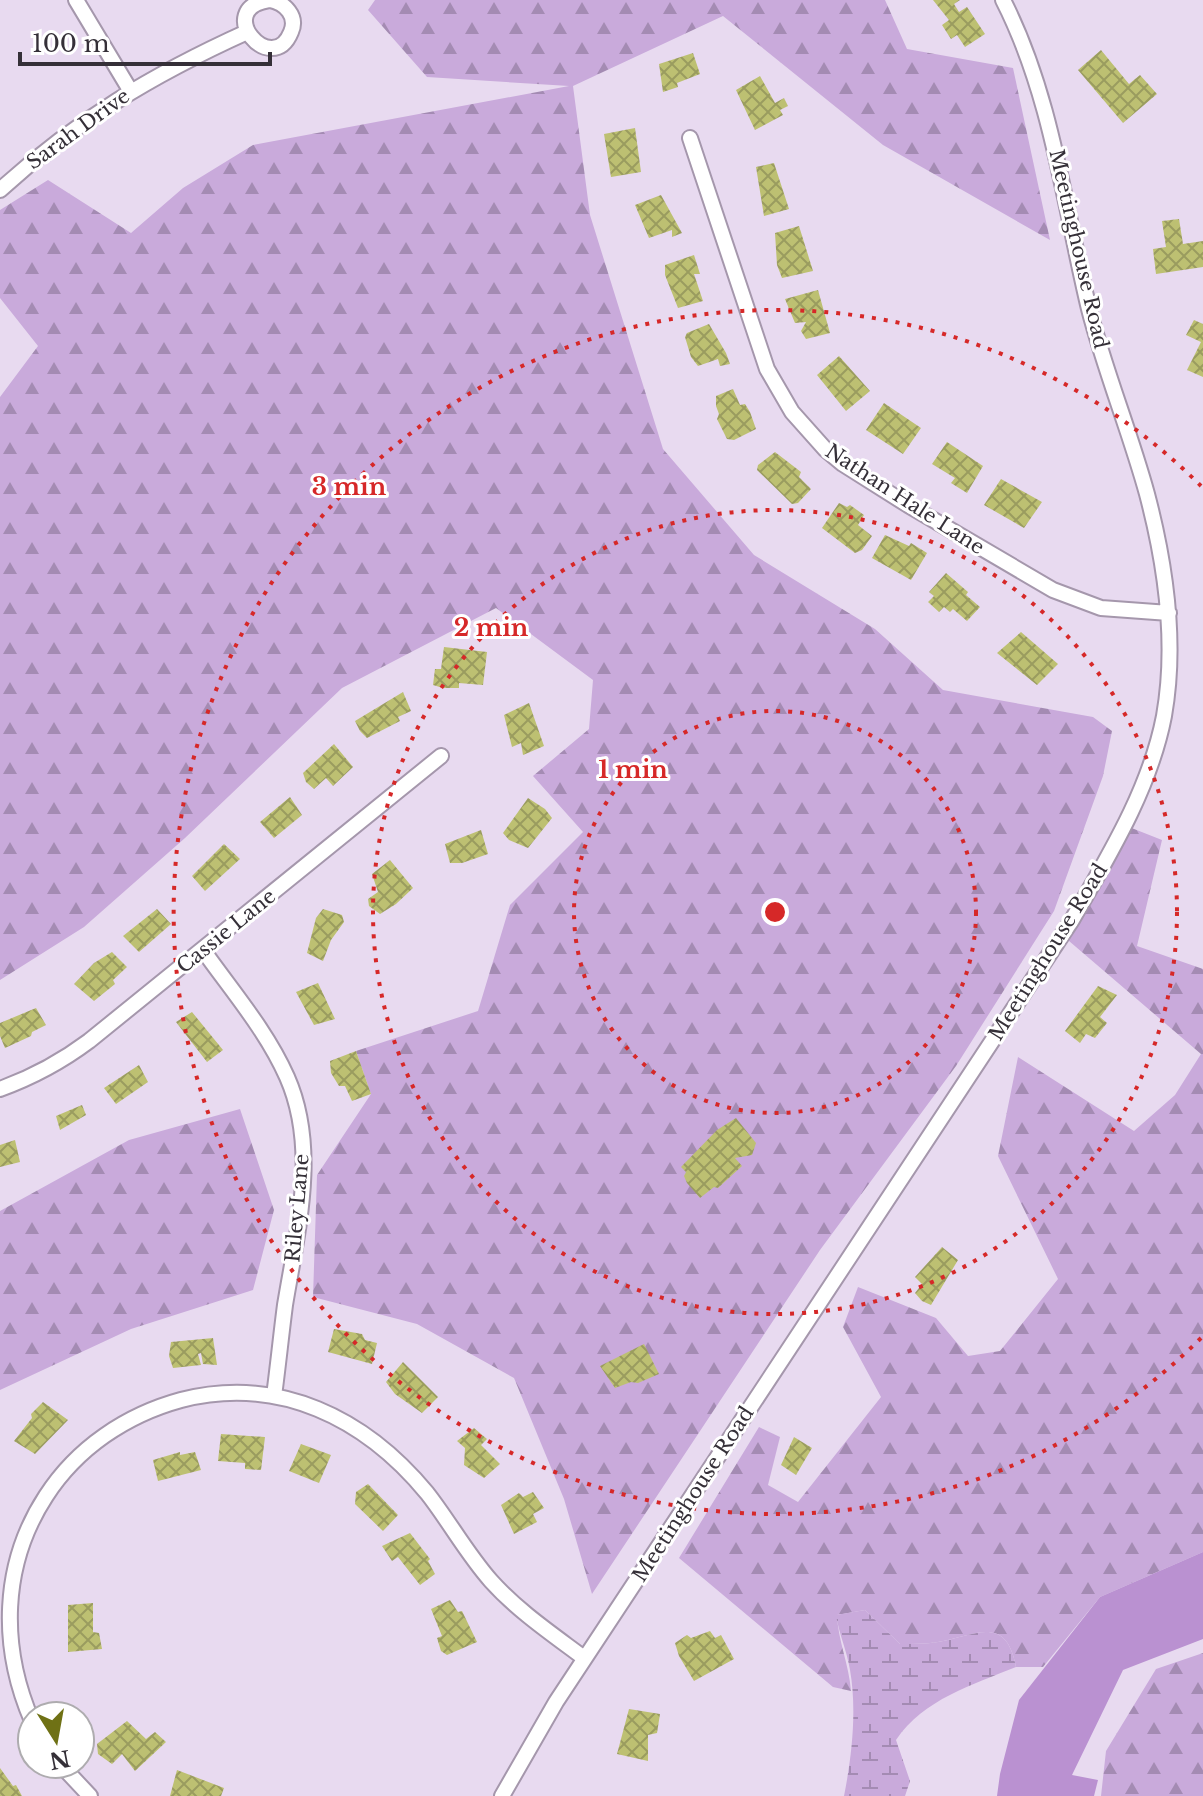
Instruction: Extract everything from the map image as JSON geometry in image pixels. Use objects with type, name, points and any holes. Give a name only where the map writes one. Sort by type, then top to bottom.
[{"type":"street","points":[[76,0],[130,90]]},
{"type":"street","points":[[269,0],[284,5],[292,17],[293,25],[287,40],[273,47],[265,47],[251,39],[247,32],[249,10],[269,0]]},
{"type":"street","name":"Meetinghouse Road","points":[[502,1796],[522,1757],[584,1658],[1062,935],[1101,870],[1140,790],[1159,737],[1168,678],[1169,613],[1150,507],[1090,311],[1048,122],[1020,39],[1003,0]]},
{"type":"street","name":"Sarah Drive","points":[[0,190],[61,139],[130,90],[187,59],[247,32]]},
{"type":"street","name":"Nathan Hale Lane","points":[[690,138],[767,369],[792,412],[825,449],[908,505],[1053,590],[1101,608],[1169,613]]},
{"type":"street","name":"Cassie Lane","points":[[0,1089],[31,1078],[61,1061],[441,756]]},
{"type":"street","name":"Riley Lane","points":[[203,950],[269,1042],[291,1087],[302,1136],[300,1215],[274,1396]]},
{"type":"street","points":[[24,1700],[13,1668],[8,1613],[17,1558],[26,1532],[54,1484],[72,1463],[103,1436],[139,1415],[165,1405],[219,1394],[274,1396],[305,1404],[362,1431],[387,1451],[428,1494],[475,1561],[507,1598],[584,1658]]},
{"type":"street","points":[[75,1780],[90,1796]]},
{"type":"green space","points":[[375,0],[885,0],[907,49],[1013,68],[1050,240],[883,145],[723,16],[573,86],[590,215],[663,449],[754,555],[875,629],[943,690],[1093,717],[1112,731],[1103,776],[1054,911],[956,1066],[820,1250],[592,1594],[564,1499],[514,1378],[417,1324],[313,1297],[317,1175],[371,1094],[356,1051],[478,1011],[510,905],[583,832],[533,776],[589,729],[593,680],[496,608],[342,688],[185,838],[84,927],[0,980],[0,397],[38,346],[0,298],[0,210],[48,180],[131,233],[183,188],[253,145],[569,86],[427,77],[368,10]]},
{"type":"green space","points":[[1124,825],[1162,840],[1137,946],[1203,969],[1203,1552],[1100,1597],[1043,1667],[1016,1667],[1005,1639],[996,1634],[976,1633],[938,1642],[900,1644],[865,1610],[837,1615],[851,1691],[833,1687],[679,1558],[759,1427],[780,1437],[768,1485],[798,1502],[881,1397],[843,1327],[858,1287],[936,1318],[968,1356],[1000,1351],[1058,1279],[998,1156],[1018,1057],[1134,1131],[1175,1095],[1201,1054],[1062,935]]},
{"type":"green space","points":[[240,1109],[274,1210],[253,1290],[131,1329],[0,1390],[0,1211],[129,1140]]},
{"type":"green space","points":[[865,1610],[900,1644],[938,1642],[976,1633],[996,1634],[1005,1639],[1016,1667],[950,1695],[907,1726],[896,1740],[910,1781],[905,1796],[844,1796],[851,1749],[853,1701],[849,1663],[836,1615]]},
{"type":"green space","points":[[1203,1653],[1203,1796],[1101,1796],[1106,1751],[1156,1669]]},
{"type":"shaded area","points":[[1203,1552],[1203,1639],[1123,1670],[1072,1775],[1098,1780],[1094,1796],[997,1796],[1019,1700],[1100,1597]]},
{"type":"building","points":[[933,0],[960,0],[954,4],[959,12],[967,7],[985,34],[965,47],[957,35],[951,39],[942,25],[949,20]]},
{"type":"building","points":[[1101,50],[1129,84],[1140,75],[1157,94],[1123,123],[1078,70]]},
{"type":"building","points":[[693,53],[700,74],[663,92],[659,64]]},
{"type":"building","points":[[760,76],[775,103],[784,98],[788,106],[780,110],[783,115],[755,130],[736,90]]},
{"type":"building","points":[[635,128],[641,172],[611,177],[604,134]]},
{"type":"building","points":[[774,163],[789,209],[764,216],[756,167]]},
{"type":"building","points":[[661,195],[682,233],[672,237],[672,230],[649,238],[635,205]]},
{"type":"building","points":[[1179,219],[1183,244],[1203,241],[1203,267],[1156,274],[1153,249],[1166,247],[1162,221]]},
{"type":"building","points":[[799,226],[813,271],[782,278],[777,265],[775,233]]},
{"type":"building","points":[[694,255],[700,274],[694,274],[703,301],[678,308],[665,275],[665,265]]},
{"type":"building","points":[[818,290],[830,333],[806,339],[801,331],[806,322],[795,323],[785,299]]},
{"type":"building","points":[[1194,320],[1203,324],[1203,377],[1187,370],[1201,342],[1186,335]]},
{"type":"building","points":[[709,324],[730,364],[720,366],[718,359],[698,366],[691,357],[685,337],[687,333]]},
{"type":"building","points":[[839,356],[870,391],[846,411],[817,375]]},
{"type":"building","points":[[733,389],[740,405],[745,404],[750,412],[756,429],[734,440],[727,439],[717,419],[716,406],[716,396]]},
{"type":"building","points":[[884,403],[921,428],[903,454],[866,430]]},
{"type":"building","points":[[947,442],[983,466],[967,493],[951,483],[955,478],[932,464]]},
{"type":"building","points":[[775,452],[801,472],[799,477],[811,489],[798,503],[792,504],[757,470],[758,465]]},
{"type":"building","points":[[1001,479],[1042,502],[1024,528],[984,505]]},
{"type":"building","points":[[839,503],[847,507],[850,505],[864,515],[858,525],[872,536],[862,550],[855,553],[822,528]]},
{"type":"building","points":[[885,535],[909,546],[911,543],[927,553],[911,580],[872,558]]},
{"type":"building","points":[[946,573],[980,607],[967,621],[953,609],[950,612],[944,607],[939,612],[928,602],[934,596],[929,592]]},
{"type":"building","points":[[1021,632],[1058,664],[1037,685],[997,653]]},
{"type":"building","points":[[444,647],[487,652],[483,685],[459,683],[459,688],[443,688],[433,685],[435,669],[441,669]]},
{"type":"building","points":[[403,692],[411,711],[398,717],[400,721],[367,738],[355,721]]},
{"type":"building","points":[[529,703],[544,746],[523,755],[521,743],[512,747],[504,715]]},
{"type":"building","points":[[334,744],[353,767],[333,786],[326,778],[314,789],[306,782],[303,773]]},
{"type":"building","points":[[290,797],[302,815],[274,838],[260,822]]},
{"type":"building","points":[[528,798],[545,809],[552,818],[528,848],[509,840],[503,833]]},
{"type":"building","points":[[481,830],[488,854],[462,863],[450,863],[445,844]]},
{"type":"building","points":[[224,844],[240,859],[205,891],[192,876]]},
{"type":"building","points":[[390,860],[413,888],[380,914],[369,906],[368,899],[378,892],[372,874]]},
{"type":"building","points":[[157,909],[171,924],[139,952],[123,936]]},
{"type":"building","points":[[323,909],[342,915],[344,922],[331,940],[323,961],[307,953],[316,918]]},
{"type":"building","points":[[112,952],[127,967],[113,980],[115,984],[94,1001],[74,984],[94,963]]},
{"type":"building","points":[[318,983],[335,1019],[314,1025],[296,992]]},
{"type":"building","points":[[1098,986],[1117,995],[1100,1017],[1107,1023],[1095,1038],[1086,1034],[1080,1043],[1065,1031]]},
{"type":"building","points":[[36,1008],[46,1025],[5,1048],[0,1036],[0,1023]]},
{"type":"building","points":[[192,1012],[223,1050],[207,1062],[176,1022]]},
{"type":"building","points":[[356,1051],[371,1094],[352,1101],[345,1086],[339,1086],[331,1073],[330,1061]]},
{"type":"building","points":[[139,1065],[148,1082],[116,1104],[104,1088]]},
{"type":"building","points":[[82,1105],[86,1115],[60,1130],[56,1116]]},
{"type":"building","points":[[736,1118],[756,1143],[752,1155],[735,1158],[742,1166],[718,1188],[714,1187],[700,1198],[687,1183],[686,1172],[681,1167],[717,1130]]},
{"type":"building","points":[[15,1140],[20,1162],[0,1167],[0,1145]]},
{"type":"building","points":[[942,1247],[958,1260],[931,1305],[915,1293],[922,1284],[915,1277]]},
{"type":"building","points":[[334,1329],[362,1334],[365,1340],[377,1343],[372,1364],[328,1352]]},
{"type":"building","points":[[213,1338],[217,1365],[203,1364],[201,1353],[198,1354],[201,1365],[173,1368],[169,1356],[171,1342]]},
{"type":"building","points":[[644,1344],[659,1374],[615,1388],[600,1366]]},
{"type":"building","points":[[403,1362],[438,1397],[422,1413],[395,1394],[386,1382]]},
{"type":"building","points":[[43,1402],[68,1420],[35,1454],[14,1441],[32,1418],[31,1414]]},
{"type":"building","points":[[474,1428],[487,1439],[481,1445],[500,1464],[484,1478],[464,1465],[465,1448],[457,1441]]},
{"type":"building","points":[[221,1434],[265,1437],[261,1470],[245,1469],[245,1463],[218,1461]]},
{"type":"building","points":[[794,1437],[812,1448],[796,1475],[781,1465]]},
{"type":"building","points":[[301,1444],[331,1455],[319,1483],[289,1471]]},
{"type":"building","points":[[180,1452],[180,1455],[195,1452],[201,1470],[158,1481],[153,1460]]},
{"type":"building","points":[[368,1484],[398,1515],[383,1531],[355,1504],[356,1492]]},
{"type":"building","points":[[533,1492],[544,1508],[533,1514],[537,1522],[514,1534],[501,1505],[519,1493],[523,1497]]},
{"type":"building","points":[[410,1533],[430,1559],[428,1561],[435,1574],[420,1585],[398,1557],[392,1561],[382,1546]]},
{"type":"building","points":[[450,1600],[458,1612],[462,1611],[477,1642],[447,1655],[441,1651],[437,1638],[442,1636],[431,1609]]},
{"type":"building","points":[[93,1603],[93,1632],[99,1633],[102,1649],[68,1652],[68,1605]]},
{"type":"building","points":[[710,1631],[715,1638],[721,1635],[734,1659],[694,1681],[675,1643],[687,1635],[691,1638]]},
{"type":"building","points":[[629,1709],[660,1714],[657,1733],[648,1735],[648,1761],[617,1754]]},
{"type":"building","points":[[127,1721],[146,1739],[155,1732],[166,1742],[135,1771],[122,1754],[112,1764],[98,1754],[97,1744]]},
{"type":"building","points":[[0,1768],[13,1786],[16,1785],[22,1796],[0,1796]]},
{"type":"building","points":[[177,1770],[224,1788],[221,1796],[170,1796]]}]
